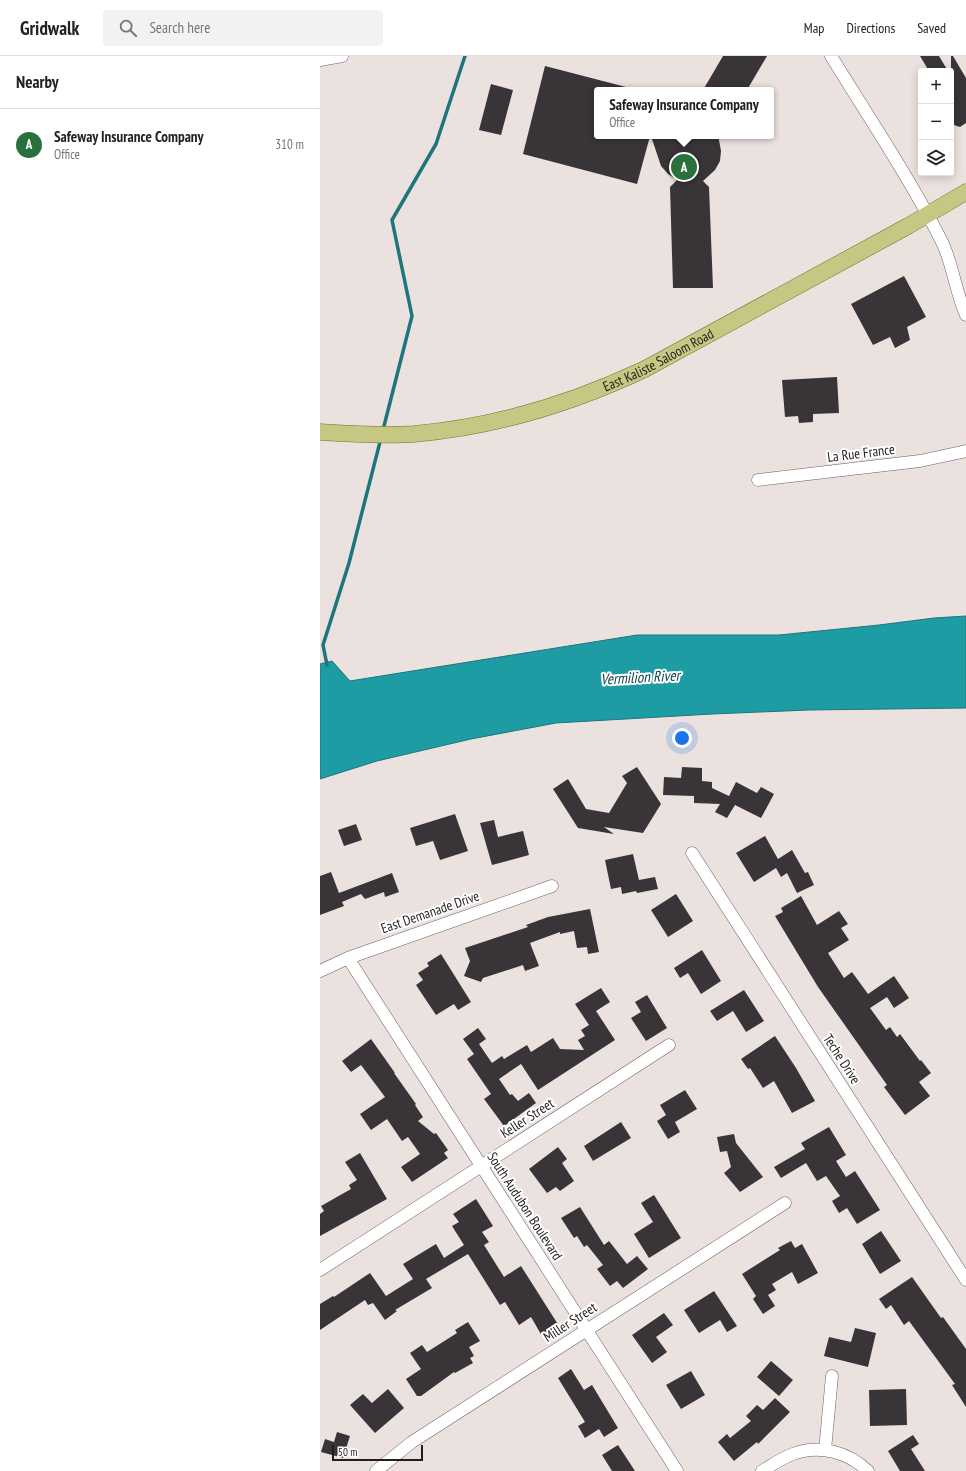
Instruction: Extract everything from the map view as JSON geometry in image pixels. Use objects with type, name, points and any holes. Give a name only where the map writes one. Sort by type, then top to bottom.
[{"type":"main road","name":"East Kaliste Saloom Road","points":[[320,432],[357,435],[413,434],[462,428],[544,408],[580,397],[619,382],[645,369],[927,215],[966,192]]},
{"type":"street","points":[[320,60],[342,56]]},
{"type":"street","points":[[831,56],[927,215],[941,241],[950,263],[955,285],[966,315]]},
{"type":"street","name":"La Rue France","points":[[758,480],[920,461],[966,451]]},
{"type":"street","name":"Teche Drive","points":[[692,854],[966,1280]]},
{"type":"street","name":"East Demanade Drive","points":[[320,972],[348,958],[552,886]]},
{"type":"street","name":"South Audubon Boulevard","points":[[348,958],[677,1471]]},
{"type":"street","name":"Keller Street","points":[[320,1270],[669,1045]]},
{"type":"street","name":"Miller Street","points":[[376,1471],[412,1442],[785,1203]]},
{"type":"street","points":[[825,1450],[832,1376]]},
{"type":"street","points":[[762,1471],[792,1454],[825,1450],[846,1456],[857,1462],[868,1471]]},
{"type":"water","name":"Vermilion River","points":[[966,616],[966,708],[809,710],[556,723],[471,739],[377,761],[320,779],[320,664],[332,661],[350,681],[637,635],[779,635],[934,618]]},
{"type":"building","points":[[723,56],[767,56],[749,87],[705,87]]},
{"type":"building","points":[[920,56],[939,56],[946,68],[927,68]]},
{"type":"building","points":[[951,56],[953,56],[966,78],[966,123],[960,127],[954,125],[954,68],[951,68]]},
{"type":"building","points":[[545,66],[626,87],[594,87],[594,139],[649,139],[637,184],[523,154]]},
{"type":"building","points":[[491,84],[513,90],[501,135],[479,130]]},
{"type":"building","points":[[652,139],[719,140],[721,151],[720,161],[715,170],[703,181],[709,187],[713,288],[673,288],[670,187],[677,180],[668,174],[661,166]]},
{"type":"building","points":[[904,276],[926,317],[907,327],[910,340],[895,348],[890,337],[873,345],[851,304]]},
{"type":"building","points":[[837,377],[839,413],[813,414],[813,422],[799,423],[798,416],[785,417],[782,380]]},
{"type":"building","points":[[637,767],[661,804],[643,833],[604,827],[614,834],[578,828],[553,789],[568,779],[586,809],[609,813],[627,783],[622,776]]},
{"type":"building","points":[[682,767],[702,768],[702,781],[712,782],[712,788],[729,796],[736,782],[757,793],[761,787],[774,794],[761,818],[735,805],[727,818],[715,812],[720,804],[694,803],[694,796],[663,795],[664,777],[681,778]]},
{"type":"building","points":[[455,814],[468,851],[440,860],[433,841],[416,846],[410,828]]},
{"type":"building","points":[[494,820],[498,837],[523,831],[529,855],[492,865],[480,823]]},
{"type":"building","points":[[356,824],[362,840],[344,846],[338,830]]},
{"type":"building","points":[[765,836],[778,859],[792,850],[805,873],[808,872],[814,885],[797,893],[787,873],[781,877],[776,868],[754,882],[736,853]]},
{"type":"building","points":[[633,854],[639,880],[655,877],[658,889],[622,894],[621,887],[611,889],[605,860]]},
{"type":"building","points":[[331,872],[339,893],[392,873],[399,892],[385,897],[384,892],[365,899],[361,894],[342,902],[344,906],[320,915],[320,876]]},
{"type":"building","points":[[676,894],[693,921],[668,937],[651,910]]},
{"type":"building","points":[[801,896],[817,925],[839,911],[848,924],[841,928],[849,940],[828,953],[844,978],[852,972],[868,994],[894,976],[909,998],[894,1008],[887,997],[870,1008],[886,1030],[890,1027],[897,1037],[900,1034],[931,1073],[919,1082],[930,1096],[905,1115],[884,1087],[887,1085],[818,987],[775,916],[783,912],[781,908]]},
{"type":"building","points":[[590,909],[599,952],[588,954],[587,947],[577,948],[574,931],[560,934],[560,932],[530,943],[539,966],[525,971],[523,965],[483,978],[481,982],[464,976],[470,961],[465,948],[528,927],[526,925],[548,917]]},
{"type":"building","points":[[702,950],[721,981],[701,994],[688,973],[680,978],[674,968]]},
{"type":"building","points":[[441,954],[471,1002],[458,1010],[454,1004],[436,1015],[416,985],[423,980],[418,973],[429,966],[427,963]]},
{"type":"building","points":[[601,988],[610,1002],[596,1011],[615,1040],[538,1090],[521,1064],[499,1079],[510,1095],[512,1094],[518,1101],[529,1093],[536,1103],[504,1126],[484,1099],[491,1094],[467,1059],[474,1054],[463,1039],[478,1028],[486,1039],[479,1044],[492,1063],[502,1056],[504,1059],[527,1045],[531,1052],[553,1038],[560,1049],[584,1050],[578,1040],[585,1036],[581,1030],[589,1025],[575,1004]]},
{"type":"building","points":[[744,990],[764,1021],[746,1032],[733,1011],[717,1021],[710,1011]]},
{"type":"building","points":[[647,995],[667,1028],[646,1041],[631,1018],[641,1012],[635,1002]]},
{"type":"building","points":[[775,1036],[815,1101],[792,1113],[774,1081],[763,1088],[750,1068],[748,1069],[741,1059]]},
{"type":"building","points":[[371,1039],[416,1104],[415,1105],[423,1117],[418,1121],[434,1134],[436,1133],[448,1150],[444,1153],[448,1158],[412,1182],[401,1167],[420,1154],[408,1137],[402,1141],[387,1119],[371,1130],[360,1114],[385,1097],[361,1065],[351,1072],[342,1061]]},
{"type":"building","points":[[685,1090],[697,1109],[675,1122],[680,1132],[668,1139],[657,1121],[666,1115],[660,1105]]},
{"type":"building","points":[[621,1122],[631,1138],[593,1161],[584,1146]]},
{"type":"building","points":[[829,1127],[846,1155],[836,1161],[846,1177],[855,1171],[880,1210],[857,1224],[847,1208],[839,1213],[832,1201],[840,1196],[826,1176],[817,1181],[806,1163],[781,1178],[774,1167],[805,1149],[801,1143]]},
{"type":"building","points":[[734,1134],[736,1143],[763,1177],[740,1192],[724,1173],[731,1167],[727,1151],[720,1152],[717,1137]]},
{"type":"building","points":[[558,1147],[567,1159],[562,1163],[574,1181],[560,1191],[556,1187],[547,1193],[529,1169]]},
{"type":"building","points":[[360,1153],[387,1199],[320,1236],[320,1214],[324,1211],[321,1206],[351,1189],[349,1185],[357,1180],[345,1162]]},
{"type":"building","points":[[654,1195],[681,1238],[649,1258],[634,1234],[653,1222],[641,1203]]},
{"type":"building","points":[[476,1199],[493,1226],[482,1232],[489,1242],[484,1245],[504,1277],[521,1266],[559,1326],[542,1336],[531,1317],[519,1325],[505,1302],[500,1305],[468,1254],[426,1279],[432,1288],[395,1310],[397,1311],[385,1320],[373,1303],[368,1305],[365,1300],[320,1330],[320,1304],[333,1296],[334,1297],[370,1273],[386,1296],[413,1279],[403,1264],[436,1244],[444,1258],[464,1245],[452,1226],[459,1222],[453,1214]]},
{"type":"building","points":[[580,1207],[604,1245],[609,1241],[627,1264],[637,1256],[648,1269],[623,1288],[617,1281],[610,1286],[597,1269],[603,1265],[587,1245],[584,1247],[577,1236],[574,1238],[561,1218]]},
{"type":"building","points":[[881,1231],[901,1261],[880,1274],[862,1244]]},
{"type":"building","points":[[791,1241],[795,1248],[802,1244],[818,1273],[798,1284],[792,1272],[772,1284],[776,1290],[768,1295],[775,1306],[763,1314],[753,1299],[756,1296],[742,1274],[780,1250],[778,1248]]},
{"type":"building","points":[[912,1277],[941,1318],[943,1317],[966,1349],[966,1407],[952,1385],[955,1384],[909,1321],[904,1325],[891,1305],[886,1309],[879,1299]]},
{"type":"building","points":[[714,1291],[737,1326],[727,1332],[720,1320],[699,1333],[684,1310]]},
{"type":"building","points":[[664,1313],[673,1325],[656,1337],[667,1352],[652,1363],[632,1335]]},
{"type":"building","points":[[468,1322],[480,1341],[469,1347],[474,1356],[470,1358],[473,1363],[455,1373],[454,1372],[421,1396],[417,1396],[406,1379],[421,1369],[410,1353],[422,1345],[427,1352],[457,1333],[455,1330]]},
{"type":"building","points":[[855,1328],[876,1333],[868,1367],[824,1356],[829,1337],[851,1342]]},
{"type":"building","points":[[771,1361],[793,1380],[779,1396],[757,1377]]},
{"type":"building","points":[[571,1369],[584,1390],[592,1385],[618,1428],[604,1437],[599,1429],[585,1438],[578,1426],[585,1422],[558,1378]]},
{"type":"building","points":[[691,1371],[705,1395],[681,1409],[666,1385]]},
{"type":"building","points":[[388,1389],[404,1408],[375,1433],[350,1405],[363,1394],[372,1403]]},
{"type":"building","points":[[906,1389],[907,1425],[870,1426],[869,1390]]},
{"type":"building","points":[[775,1398],[790,1412],[758,1444],[757,1442],[734,1461],[718,1442],[727,1434],[730,1438],[751,1421],[746,1416],[757,1405],[763,1410]]},
{"type":"building","points":[[337,1432],[350,1436],[343,1458],[321,1452],[325,1439],[334,1442]]},
{"type":"building","points":[[913,1435],[919,1444],[911,1449],[925,1471],[900,1471],[888,1451]]},
{"type":"building","points":[[618,1445],[635,1471],[612,1471],[602,1455]]},
{"type":"waterway","points":[[383,430],[412,316],[392,220],[436,144],[465,56]]},
{"type":"waterway","points":[[327,665],[323,645],[349,563],[381,438]]},
{"type":"place","name":"Safeway Insurance Company","points":[[684,167]]}]
